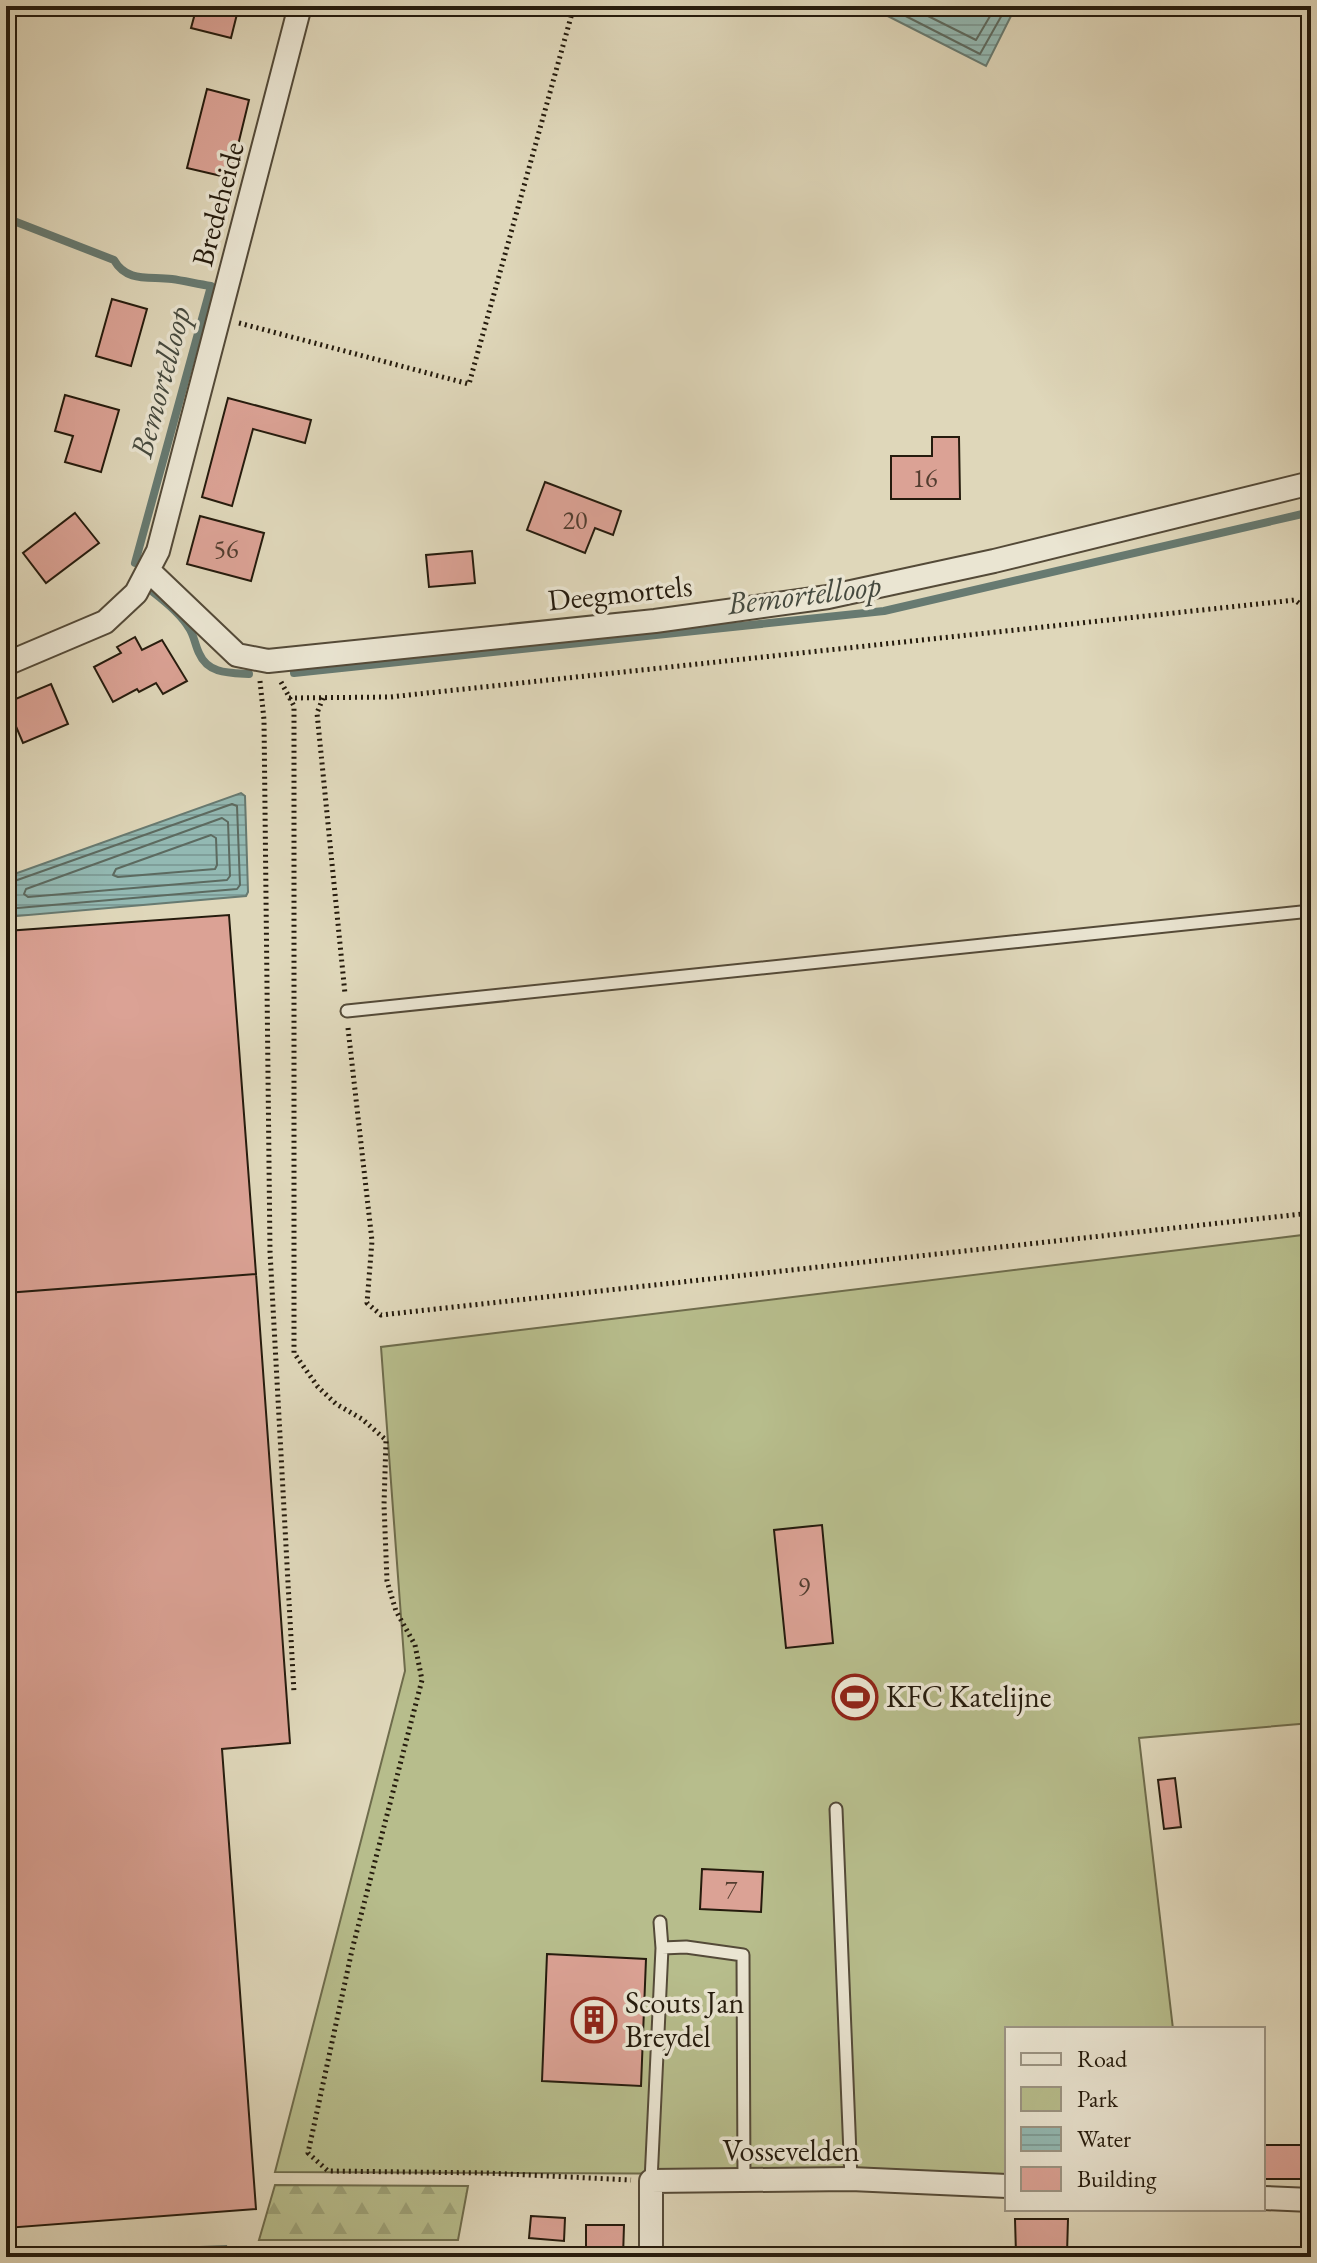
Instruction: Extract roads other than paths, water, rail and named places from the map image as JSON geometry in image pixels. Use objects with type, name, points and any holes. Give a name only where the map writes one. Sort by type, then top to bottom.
[{"type":"street","name":"Bredeheide","points":[[6,664],[105,622],[136,593],[158,551],[300,6]]},
{"type":"street","name":"Deegmortels","points":[[149,571],[237,655],[260,659],[655,621],[828,597],[994,561],[1311,483]]},
{"type":"street","name":"Vossevelden","points":[[651,2181],[851,2179],[1005,2186]]},
{"type":"street","points":[[651,2181],[651,2257]]},
{"type":"street","points":[[1265,2198],[1311,2200]]},
{"type":"lane","points":[[347,1011],[1311,911]]},
{"type":"lane","points":[[836,1809],[851,2179]]},
{"type":"lane","points":[[651,2181],[662,1948],[660,1922]]},
{"type":"lane","points":[[662,1948],[686,1947],[743,1955],[744,2181]]},
{"type":"water","points":[[868,6],[1016,6],[986,66]]},
{"type":"water","points":[[241,793],[245,796],[246,896],[6,917],[6,877]]},
{"type":"water","points":[[226,2246],[224,2257],[6,2257],[6,2254]]},
{"type":"waterway","name":"Bemortelloop","points":[[6,218],[114,260],[132,275],[211,286],[135,563]]},
{"type":"waterway","name":"Bemortelloop","points":[[294,673],[884,611],[1311,512]]},
{"type":"waterway","name":"Bemortelloop","points":[[153,592],[186,623],[199,653],[208,665],[220,671],[249,674]]},
{"type":"place","name":"KFC Katelijne","points":[[855,1697]]},
{"type":"place","name":"Scouts Jan Breydel","points":[[594,2020]]}]
